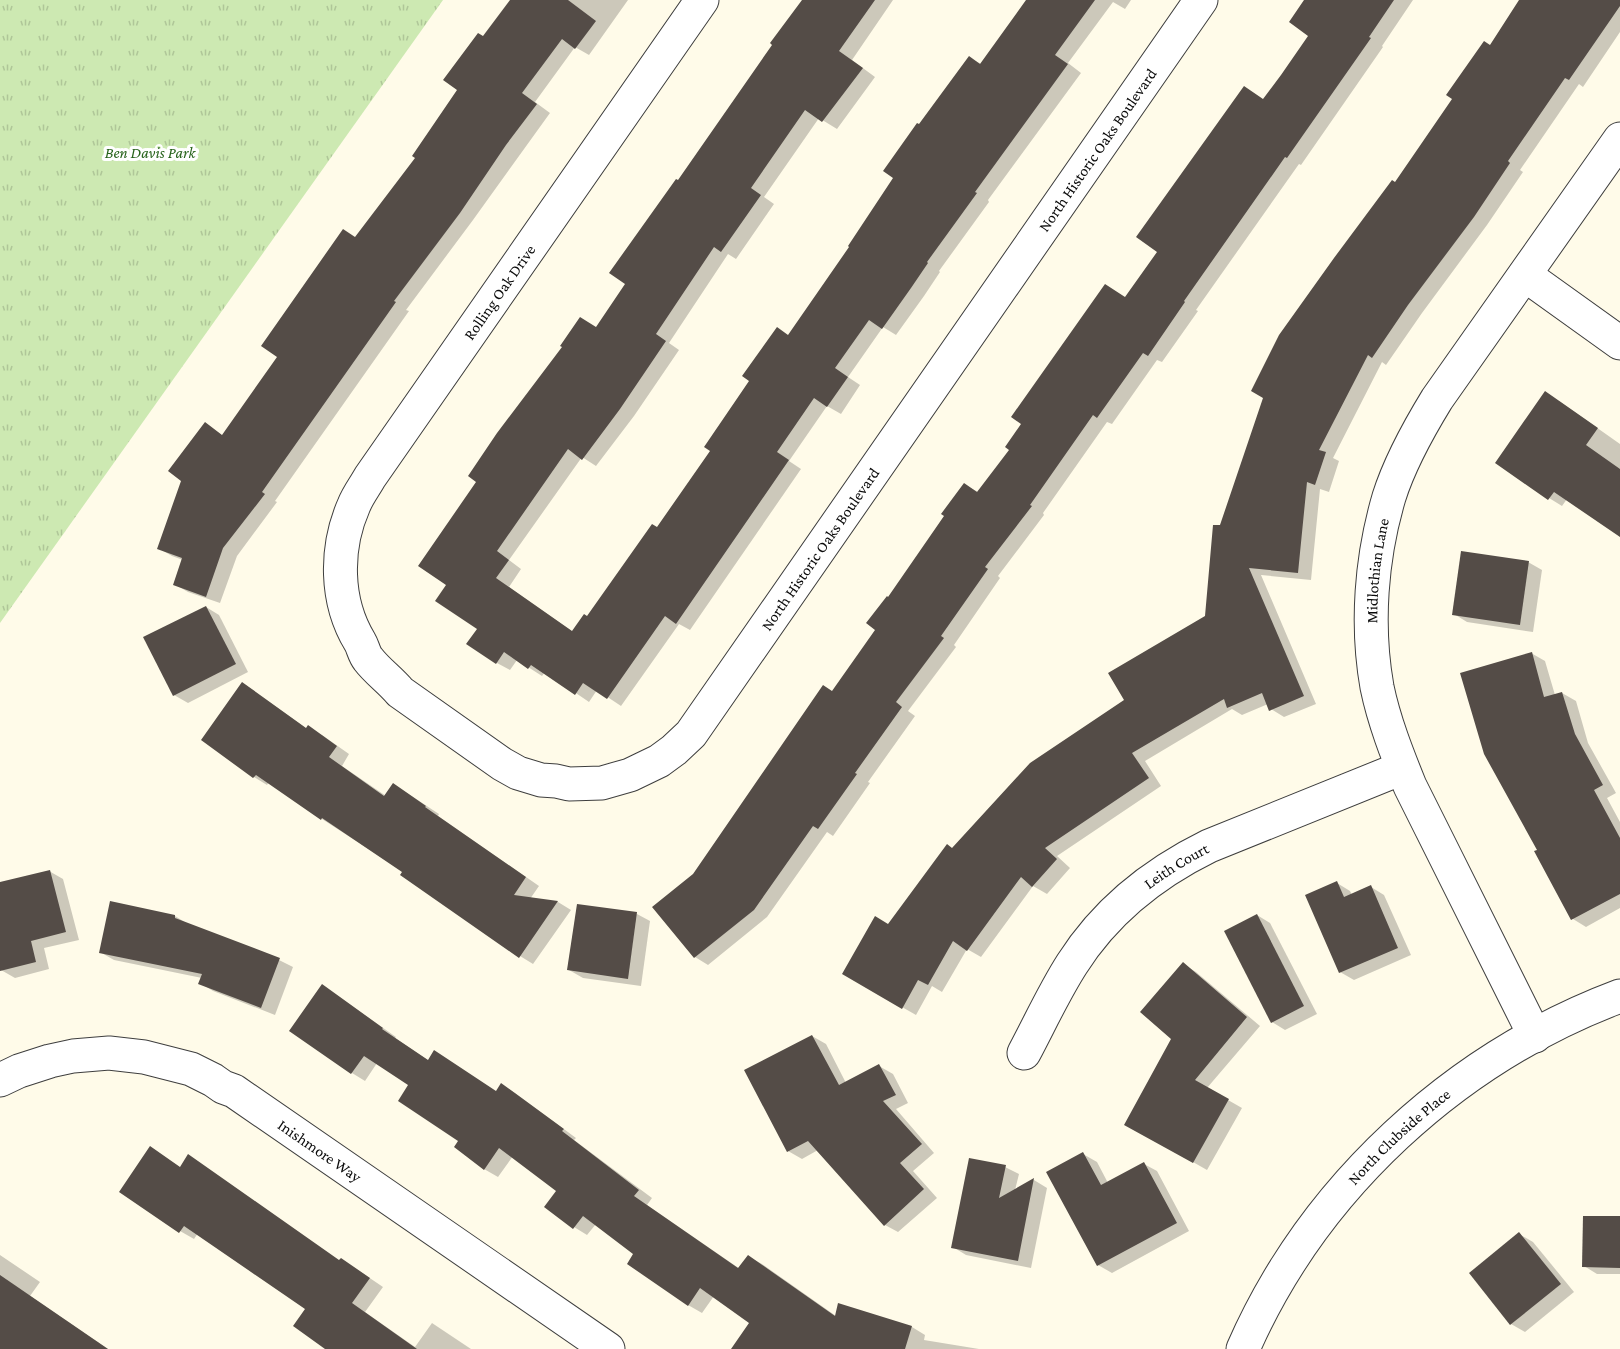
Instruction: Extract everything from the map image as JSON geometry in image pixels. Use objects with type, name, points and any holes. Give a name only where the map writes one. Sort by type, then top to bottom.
[{"type":"street","name":"Rolling Oak Drive","points":[[344,602],[341,588],[341,555],[348,522],[361,492],[702,0]]},
{"type":"street","name":"North Historic Oaks Boulevard","points":[[344,602],[356,637],[362,644],[367,658],[382,675],[400,692],[518,773],[541,780],[569,784],[602,783],[630,775],[666,755],[692,734],[698,726],[1201,0]]},
{"type":"street","name":"Midlothian Lane","points":[[1535,1036],[1394,750],[1378,689],[1371,626],[1375,562],[1389,498],[1411,444],[1432,407],[1620,139]]},
{"type":"street","points":[[1525,274],[1620,343]]},
{"type":"street","name":"Leith Court","points":[[1024,1053],[1072,963],[1095,932],[1150,880],[1209,846],[1402,768]]},
{"type":"street","name":"North Clubside Place","points":[[1243,1349],[1267,1300],[1303,1243],[1334,1202],[1401,1130],[1445,1093],[1479,1069],[1535,1036],[1586,1010],[1620,996]]},
{"type":"street","name":"Inishmore Way","points":[[0,1080],[19,1071],[73,1056],[109,1053],[156,1059],[191,1069],[234,1091],[608,1349]]},
{"type":"green space","name":"Ben Davis Park","points":[[0,0],[443,0],[0,623]]},
{"type":"building","points":[[510,0],[568,0],[596,21],[575,49],[562,39],[522,93],[537,104],[394,301],[396,302],[262,492],[265,494],[223,548],[206,597],[173,585],[182,558],[157,549],[181,481],[168,471],[205,422],[222,435],[277,357],[261,346],[343,229],[355,237],[415,158],[412,156],[457,90],[443,80],[478,33],[483,36]]},
{"type":"building","points":[[802,0],[875,0],[839,51],[863,68],[822,122],[805,110],[751,188],[761,195],[721,252],[714,247],[656,334],[666,341],[620,409],[582,460],[568,449],[497,551],[509,560],[496,578],[572,631],[584,614],[587,616],[652,524],[657,527],[710,451],[704,447],[749,381],[742,376],[777,327],[788,335],[893,178],[883,171],[969,56],[980,64],[1026,0],[1095,0],[1055,55],[1068,64],[975,192],[977,193],[882,329],[869,320],[835,368],[848,377],[827,407],[814,398],[777,452],[789,460],[676,624],[665,616],[607,699],[583,683],[575,695],[531,665],[528,669],[504,652],[496,664],[466,644],[477,629],[435,601],[446,585],[418,566],[476,482],[468,476],[497,433],[562,347],[560,346],[580,317],[596,327],[625,284],[609,273],[676,179],[678,180],[772,45],[770,43]]},
{"type":"building","points":[[1304,0],[1394,0],[1369,37],[1371,38],[1184,301],[1148,356],[1143,353],[1097,418],[1093,415],[1030,505],[1032,506],[985,567],[988,569],[941,636],[944,638],[896,702],[902,707],[818,829],[813,826],[754,910],[694,958],[652,907],[693,874],[823,685],[832,691],[875,630],[866,623],[888,597],[944,516],[941,514],[964,483],[977,492],[1009,450],[1005,447],[1021,424],[1011,417],[1105,284],[1125,297],[1157,252],[1136,237],[1244,86],[1263,99],[1308,36],[1289,22]]},
{"type":"building","points":[[1519,0],[1620,0],[1620,6],[1569,80],[1565,78],[1508,161],[1510,163],[1474,217],[1408,305],[1372,358],[1368,355],[1319,450],[1326,452],[1315,485],[1307,482],[1298,573],[1249,568],[1304,696],[1269,711],[1262,693],[1227,708],[1224,699],[1132,753],[1149,778],[1045,848],[1057,859],[1032,887],[1021,877],[967,951],[953,941],[928,985],[918,980],[902,1009],[842,974],[875,916],[888,924],[947,844],[952,848],[1030,763],[1124,700],[1108,673],[1205,616],[1213,525],[1220,525],[1263,398],[1251,391],[1279,335],[1392,180],[1395,182],[1452,99],[1446,95],[1484,41],[1490,45]]},
{"type":"building","points":[[1545,391],[1598,428],[1586,445],[1620,469],[1620,537],[1554,492],[1548,500],[1495,463]]},
{"type":"building","points":[[1461,551],[1529,561],[1520,625],[1452,615]]},
{"type":"building","points":[[206,606],[236,664],[173,696],[143,637]]},
{"type":"building","points":[[1532,652],[1544,697],[1562,692],[1575,734],[1603,785],[1594,790],[1620,838],[1620,894],[1571,920],[1534,851],[1537,850],[1484,754],[1460,673]]},
{"type":"building","points":[[242,682],[306,728],[308,725],[337,746],[329,757],[384,796],[393,783],[526,877],[514,895],[558,901],[519,958],[400,875],[402,872],[256,775],[253,778],[201,740]]},
{"type":"building","points":[[50,870],[66,932],[31,941],[36,962],[0,971],[0,882]]},
{"type":"building","points":[[1337,881],[1344,897],[1371,885],[1398,948],[1339,973],[1305,895]]},
{"type":"building","points":[[110,901],[175,915],[175,918],[280,958],[261,1008],[198,984],[202,974],[99,953]]},
{"type":"building","points":[[577,904],[637,912],[628,979],[567,970]]},
{"type":"building","points":[[1257,914],[1304,1006],[1271,1023],[1224,931]]},
{"type":"building","points":[[1183,962],[1247,1017],[1195,1080],[1229,1099],[1193,1163],[1124,1125],[1171,1039],[1140,1012]]},
{"type":"building","points":[[322,984],[428,1060],[434,1050],[496,1091],[501,1083],[564,1129],[562,1131],[639,1190],[634,1196],[738,1268],[748,1255],[835,1316],[838,1303],[912,1326],[905,1349],[731,1349],[749,1323],[700,1288],[688,1306],[627,1264],[633,1254],[583,1216],[573,1229],[544,1207],[556,1191],[499,1148],[484,1170],[454,1147],[458,1141],[398,1101],[408,1085],[364,1056],[351,1074],[289,1031]]},
{"type":"building","points":[[812,1035],[839,1085],[879,1064],[896,1095],[883,1101],[922,1144],[900,1163],[924,1189],[884,1226],[808,1141],[787,1152],[744,1070]]},
{"type":"building","points":[[150,1146],[180,1167],[188,1154],[339,1260],[341,1258],[370,1278],[352,1303],[417,1349],[325,1349],[293,1326],[305,1309],[184,1226],[179,1233],[119,1192]]},
{"type":"building","points":[[1083,1152],[1101,1185],[1144,1162],[1177,1223],[1097,1266],[1046,1172]]},
{"type":"building","points":[[969,1158],[1006,1165],[999,1198],[1034,1178],[1018,1261],[951,1248]]},
{"type":"building","points":[[1583,1216],[1620,1216],[1620,1268],[1582,1267]]},
{"type":"building","points":[[1519,1232],[1561,1284],[1510,1325],[1469,1273]]},
{"type":"building","points":[[0,1275],[108,1349],[0,1349]]}]
